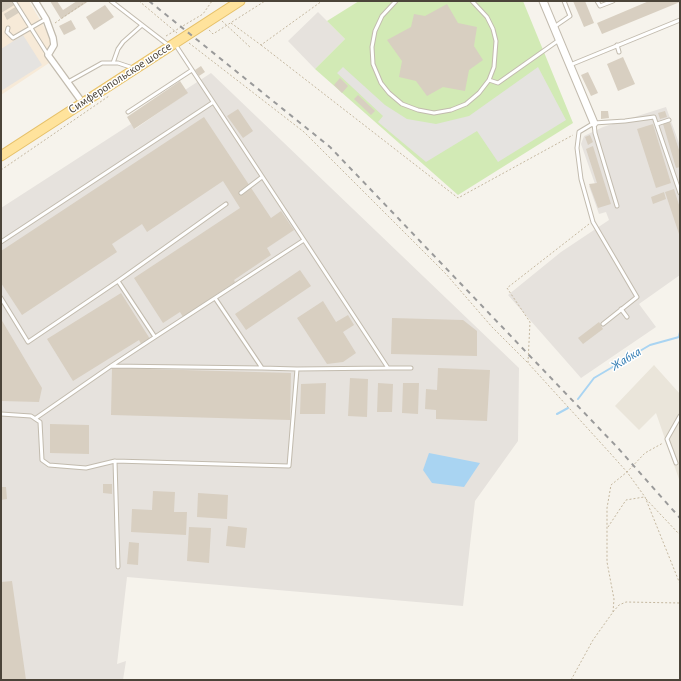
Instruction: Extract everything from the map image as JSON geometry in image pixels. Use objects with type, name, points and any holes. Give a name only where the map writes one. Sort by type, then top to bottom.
[{"type":"main road","name":"Симферопольское шоссе","points":[[1,156],[82,102],[179,42],[240,1]]},
{"type":"street","points":[[35,1],[46,19],[54,45],[48,55],[82,102]]},
{"type":"street","points":[[543,1],[594,123]]},
{"type":"lane","points":[[14,1],[48,55]]},
{"type":"lane","points":[[111,1],[160,40],[179,42],[192,70],[212,103],[388,368]]},
{"type":"lane","points":[[396,1],[382,16],[375,31],[372,47],[375,69],[379,80],[389,93],[402,104],[418,110],[434,113],[466,104],[480,93],[489,80],[495,61],[496,41],[487,17],[472,1]]},
{"type":"lane","points":[[554,27],[570,16],[564,1]]},
{"type":"lane","points":[[597,1],[600,6],[613,1]]},
{"type":"lane","points":[[8,28],[7,32],[13,38],[46,19]]},
{"type":"lane","points":[[570,65],[680,20]]},
{"type":"lane","points":[[113,63],[122,42],[141,26]]},
{"type":"lane","points":[[489,80],[498,83],[559,40]]},
{"type":"lane","points":[[617,46],[619,52]]},
{"type":"lane","points":[[68,82],[102,62],[135,68]]},
{"type":"lane","points":[[128,112],[192,70]]},
{"type":"lane","points":[[1,242],[212,103]]},
{"type":"lane","points":[[603,324],[637,297],[593,222],[580,179],[577,148],[579,132],[594,123],[654,117],[680,193]]},
{"type":"lane","points":[[657,124],[669,120]]},
{"type":"lane","points":[[594,123],[595,133],[617,206]]},
{"type":"lane","points":[[241,193],[262,178]]},
{"type":"lane","points":[[675,180],[680,178]]},
{"type":"lane","points":[[1,298],[28,342],[118,281],[226,204]]},
{"type":"lane","points":[[36,418],[111,366],[304,240]]},
{"type":"lane","points":[[118,281],[155,337]]},
{"type":"lane","points":[[215,298],[262,368]]},
{"type":"lane","points":[[621,310],[627,317]]},
{"type":"lane","points":[[111,366],[297,369],[411,368]]},
{"type":"lane","points":[[1,414],[36,418],[40,422],[42,428],[42,460],[49,465],[86,468],[115,461],[289,466],[297,369]]},
{"type":"lane","points":[[676,462],[667,439],[680,416]]},
{"type":"lane","points":[[115,461],[118,567]]},
{"type":"path","points":[[49,27],[87,1]]},
{"type":"path","points":[[140,1],[174,32],[179,42],[188,42],[304,132],[446,274],[492,327],[528,363],[627,472],[645,497],[680,535]]},
{"type":"path","points":[[160,40],[203,14],[212,1]]},
{"type":"path","points":[[207,29],[213,34],[265,1]]},
{"type":"path","points":[[260,46],[322,1]]},
{"type":"path","points":[[217,16],[251,48]]},
{"type":"path","points":[[231,23],[458,198],[579,132]]},
{"type":"path","points":[[1,170],[113,94]]},
{"type":"path","points":[[528,363],[530,322],[506,288],[593,222]]},
{"type":"path","points":[[613,612],[614,599],[606,562],[608,527],[607,508],[611,485],[627,472],[645,453],[661,445],[667,439]]},
{"type":"path","points":[[608,527],[626,500],[645,497]]},
{"type":"path","points":[[645,497],[680,584]]},
{"type":"path","points":[[571,680],[593,640],[619,605],[626,602],[680,604]]},
{"type":"shaded area","points":[[1,1],[29,1],[53,42],[49,63],[1,95]]},
{"type":"shaded area","points":[[318,12],[345,39],[315,69],[288,41]]},
{"type":"shaded area","points":[[23,35],[42,65],[1,91],[1,49]]},
{"type":"shaded area","points":[[343,67],[385,105],[407,119],[436,124],[469,116],[538,67],[566,120],[498,162],[477,131],[426,162],[378,122],[383,116],[337,73]]},
{"type":"shaded area","points":[[211,73],[519,368],[518,441],[475,501],[463,606],[127,577],[117,664],[126,661],[123,680],[1,680],[1,208],[131,124],[135,129],[187,93],[185,90]]},
{"type":"shaded area","points":[[666,107],[680,146],[680,275],[639,304],[656,327],[581,378],[508,295],[561,252],[609,220],[606,212],[599,214],[589,186],[595,184],[581,144],[584,136],[603,127]]},
{"type":"shaded area","points":[[654,365],[680,394],[680,482],[656,413],[639,430],[615,406]]},
{"type":"green space","points":[[359,1],[523,1],[573,123],[458,195],[315,69],[345,39],[327,21]]},
{"type":"water","points":[[429,453],[480,463],[464,487],[432,483],[423,470]]},
{"type":"building","points":[[1,1],[14,1],[16,4],[1,13]]},
{"type":"building","points":[[50,1],[57,1],[63,10],[77,1],[89,1],[61,19]]},
{"type":"building","points":[[573,1],[585,1],[594,23],[584,27]]},
{"type":"building","points":[[649,1],[680,2],[602,34],[597,23]]},
{"type":"building","points":[[447,4],[458,23],[477,27],[474,46],[483,60],[469,70],[465,91],[443,87],[427,96],[416,81],[399,77],[402,61],[387,40],[411,27],[414,14],[425,16]]},
{"type":"building","points":[[105,5],[114,17],[94,30],[86,17]]},
{"type":"building","points":[[17,6],[20,12],[7,20],[4,14]]},
{"type":"building","points":[[71,20],[76,29],[64,35],[59,26]]},
{"type":"building","points":[[623,57],[635,84],[618,91],[607,64]]},
{"type":"building","points":[[201,66],[205,72],[199,76],[195,70]]},
{"type":"building","points":[[588,72],[598,93],[591,96],[581,75]]},
{"type":"building","points":[[340,78],[348,86],[342,93],[334,85]]},
{"type":"building","points":[[180,81],[188,93],[134,129],[127,117]]},
{"type":"building","points":[[358,95],[375,111],[371,115],[354,99]]},
{"type":"building","points":[[238,109],[253,131],[243,138],[227,116]]},
{"type":"building","points":[[601,111],[608,111],[609,118],[601,119]]},
{"type":"building","points":[[665,111],[667,117],[660,119],[658,113]]},
{"type":"building","points":[[204,117],[271,218],[281,211],[294,230],[267,248],[271,255],[234,280],[235,282],[183,317],[180,312],[163,323],[134,278],[240,208],[223,181],[147,232],[142,224],[112,244],[117,252],[22,315],[1,283],[1,251]]},
{"type":"building","points":[[670,122],[680,153],[680,167],[676,168],[663,124]]},
{"type":"building","points":[[653,124],[671,183],[656,188],[637,129]]},
{"type":"building","points":[[590,135],[593,142],[588,145],[585,137]]},
{"type":"building","points":[[593,146],[611,204],[598,208],[589,184],[597,183],[586,149]]},
{"type":"building","points":[[674,189],[680,208],[680,237],[665,192]]},
{"type":"building","points":[[664,192],[666,199],[653,204],[651,197]]},
{"type":"building","points":[[300,270],[311,286],[246,330],[235,314]]},
{"type":"building","points":[[121,293],[150,339],[141,344],[139,340],[73,381],[47,339]]},
{"type":"building","points":[[323,301],[336,322],[348,315],[354,325],[343,332],[356,353],[343,362],[327,364],[297,318]]},
{"type":"building","points":[[392,318],[463,320],[477,331],[477,356],[391,354]]},
{"type":"building","points":[[1,319],[42,388],[39,402],[1,401]]},
{"type":"building","points":[[599,322],[603,329],[583,344],[578,338]]},
{"type":"building","points":[[112,368],[291,373],[290,420],[111,415]]},
{"type":"building","points":[[438,368],[490,370],[487,421],[436,419],[436,410],[425,409],[426,389],[437,390]]},
{"type":"building","points":[[350,378],[368,379],[367,417],[348,416]]},
{"type":"building","points":[[326,383],[325,414],[300,414],[301,384]]},
{"type":"building","points":[[378,383],[393,384],[392,412],[377,412]]},
{"type":"building","points":[[403,383],[419,383],[418,414],[402,413]]},
{"type":"building","points":[[50,424],[89,425],[89,454],[50,453]]},
{"type":"building","points":[[103,484],[112,484],[112,494],[103,493]]},
{"type":"building","points":[[1,487],[6,487],[7,499],[1,500]]},
{"type":"building","points":[[153,491],[175,492],[174,512],[187,512],[186,535],[131,532],[132,509],[152,510]]},
{"type":"building","points":[[198,493],[228,495],[227,519],[197,517]]},
{"type":"building","points":[[228,526],[247,528],[245,548],[226,546]]},
{"type":"building","points":[[189,527],[211,528],[209,563],[187,561]]},
{"type":"building","points":[[129,542],[139,543],[138,565],[127,564]]},
{"type":"building","points":[[12,581],[26,680],[1,680],[1,582]]},
{"type":"waterway","name":"Жабка","points":[[578,399],[594,378],[650,345],[679,337],[680,332]]},
{"type":"waterway","name":"Жабка","points":[[557,414],[568,408]]},
{"type":"railway","points":[[149,1],[330,147],[617,447],[680,518]]}]
